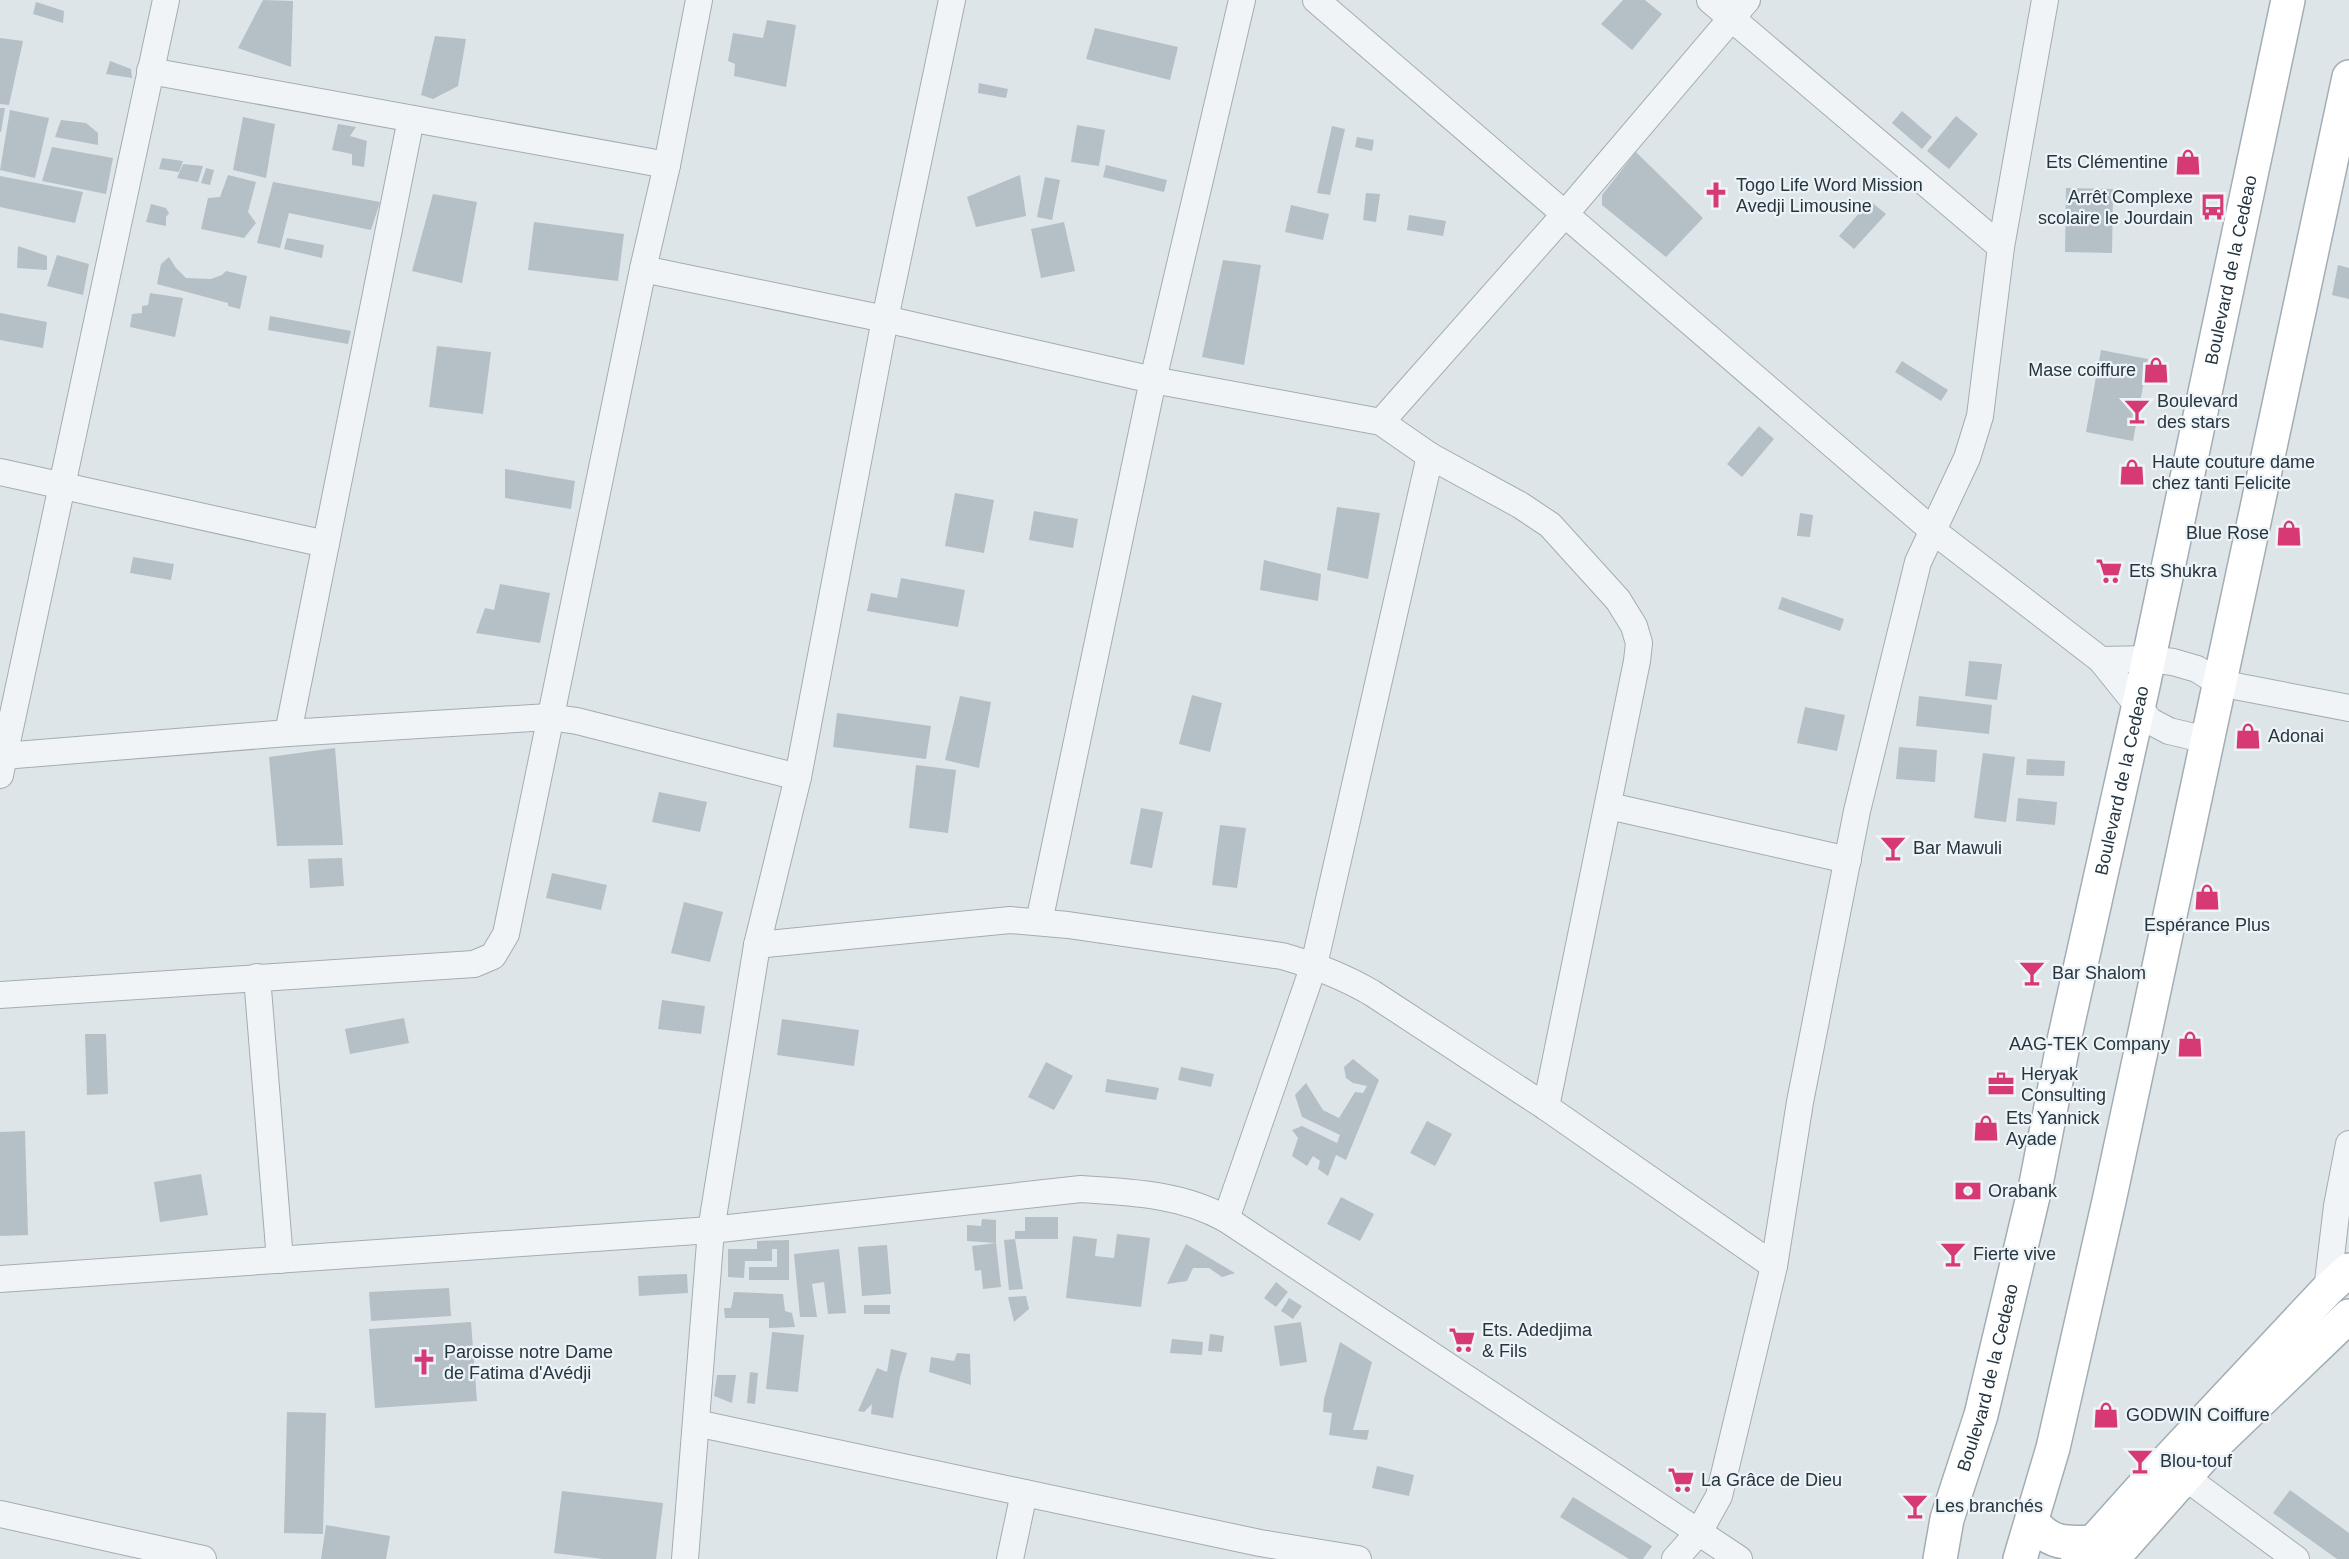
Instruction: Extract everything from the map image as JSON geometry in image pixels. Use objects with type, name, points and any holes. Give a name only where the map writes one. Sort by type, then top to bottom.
[{"type":"main road","name":"Boulevard de la Cedeao","points":[[1940,1559],[1947,1519],[1981,1415],[2036,1184],[2063,1045],[2149,659],[2288,0]]},
{"type":"main road","points":[[2020,1559],[2056,1436],[2349,81]]},
{"type":"main road","points":[[2094,1553],[2148,1481],[2338,1280]]},
{"type":"main road","points":[[2094,1553],[2185,1477],[2208,1451],[2349,1316]]},
{"type":"main road","points":[[2033,1517],[2033,1523],[2049,1538],[2094,1553]]},
{"type":"street","points":[[166,0],[2,766],[288,733],[549,717],[577,721],[798,777]]},
{"type":"street","points":[[0,995],[474,964],[493,956],[506,934],[549,717],[667,165],[699,0]]},
{"type":"street","points":[[685,1559],[711,1230],[757,945],[798,777],[885,319],[952,0]]},
{"type":"street","points":[[1039,922],[1153,380],[1242,0]]},
{"type":"street","points":[[1316,0],[1932,530],[2101,660],[2150,721],[2169,731],[2207,740]]},
{"type":"street","points":[[1710,0],[1739,9],[2001,247]]},
{"type":"street","points":[[1675,1559],[1699,1532],[1719,1496],[1774,1266],[1800,1102],[1857,811],[1918,562],[1967,458],[1980,416],[2001,247],[2045,0]]},
{"type":"street","points":[[1381,422],[1565,214],[1739,9]]},
{"type":"street","points":[[150,71],[667,165]]},
{"type":"street","points":[[288,733],[411,119]]},
{"type":"street","points":[[643,269],[885,319],[1153,380],[1381,422],[1430,456],[1520,505],[1550,525],[1618,600],[1634,626],[1639,643],[1609,806],[1546,1107]]},
{"type":"street","points":[[1226,1219],[1314,965],[1430,456]]},
{"type":"street","points":[[0,472],[326,544]]},
{"type":"street","points":[[2101,660],[2149,659],[2173,662],[2198,669],[2219,683],[2349,708]]},
{"type":"street","points":[[1609,806],[1848,860]]},
{"type":"street","points":[[757,945],[1010,920],[1068,924],[1282,956],[1314,965],[1348,979],[1372,993],[1546,1107],[1774,1266]]},
{"type":"street","points":[[257,977],[280,1260]]},
{"type":"street","points":[[2338,1280],[2337,1206],[2349,1144]]},
{"type":"street","points":[[0,1279],[711,1230],[1081,1189],[1137,1193],[1179,1200],[1207,1208],[1226,1219],[1739,1559]]},
{"type":"street","points":[[696,1423],[1024,1493],[1259,1551],[1358,1559]]},
{"type":"street","points":[[2185,1477],[2296,1559]]},
{"type":"street","points":[[1010,1559],[1024,1493]]},
{"type":"street","points":[[0,1514],[203,1559]]},
{"type":"building","points":[[263,0],[293,1],[291,67],[238,48]]},
{"type":"building","points":[[1623,0],[1645,0],[1662,14],[1632,50],[1601,24]]},
{"type":"building","points":[[36,2],[64,11],[63,23],[33,14]]},
{"type":"building","points":[[767,20],[796,25],[786,87],[734,76],[735,64],[728,61],[733,33],[763,38]]},
{"type":"building","points":[[1095,28],[1178,47],[1170,80],[1086,59]]},
{"type":"building","points":[[435,36],[466,39],[458,86],[433,99],[421,95]]},
{"type":"building","points":[[0,38],[23,41],[9,105],[0,104]]},
{"type":"building","points":[[110,61],[131,69],[132,78],[106,74]]},
{"type":"building","points":[[979,83],[1008,89],[1006,98],[978,93]]},
{"type":"building","points":[[0,108],[5,108],[1,132],[0,132]]},
{"type":"building","points":[[10,110],[49,118],[35,178],[0,170]]},
{"type":"building","points":[[1902,111],[1932,137],[1922,149],[1892,123]]},
{"type":"building","points":[[1956,116],[1978,134],[1949,169],[1927,151]]},
{"type":"building","points":[[243,117],[275,124],[266,178],[233,170]]},
{"type":"building","points":[[61,120],[86,123],[98,133],[98,145],[55,137]]},
{"type":"building","points":[[338,124],[356,127],[350,136],[367,141],[364,167],[352,165],[352,154],[332,150]]},
{"type":"building","points":[[1077,125],[1105,130],[1099,166],[1071,162]]},
{"type":"building","points":[[1332,126],[1345,129],[1330,195],[1317,193]]},
{"type":"building","points":[[1357,137],[1374,140],[1372,151],[1355,147]]},
{"type":"building","points":[[52,147],[113,158],[106,194],[42,181]]},
{"type":"building","points":[[1636,152],[1703,218],[1666,257],[1602,205],[1602,195]]},
{"type":"building","points":[[162,158],[183,161],[179,172],[159,169]]},
{"type":"building","points":[[183,164],[203,166],[198,182],[177,178]]},
{"type":"building","points":[[1106,165],[1167,180],[1164,192],[1103,177]]},
{"type":"building","points":[[206,168],[214,170],[210,185],[201,183]]},
{"type":"building","points":[[228,175],[256,182],[248,212],[256,223],[244,238],[201,229],[208,198],[220,197]]},
{"type":"building","points":[[1020,175],[1026,216],[976,227],[967,197]]},
{"type":"building","points":[[0,176],[83,192],[75,223],[0,207]]},
{"type":"building","points":[[1045,177],[1060,180],[1052,220],[1037,217]]},
{"type":"building","points":[[273,182],[380,202],[371,230],[289,213],[280,248],[257,243]]},
{"type":"building","points":[[2066,188],[2113,189],[2112,253],[2065,252]]},
{"type":"building","points":[[1366,193],[1380,194],[1376,222],[1363,220]]},
{"type":"building","points":[[433,194],[477,202],[462,283],[412,271]]},
{"type":"building","points":[[1870,201],[1886,214],[1854,249],[1839,236]]},
{"type":"building","points":[[151,204],[166,208],[169,213],[166,217],[166,226],[146,222]]},
{"type":"building","points":[[1291,205],[1329,214],[1323,240],[1285,232]]},
{"type":"building","points":[[1409,215],[1446,221],[1443,236],[1407,230]]},
{"type":"building","points":[[534,222],[624,234],[618,281],[528,270]]},
{"type":"building","points":[[1064,222],[1075,271],[1041,278],[1031,229]]},
{"type":"building","points":[[287,238],[324,245],[322,258],[284,249]]},
{"type":"building","points":[[18,246],[47,256],[47,270],[17,268]]},
{"type":"building","points":[[57,255],[89,264],[83,295],[47,286]]},
{"type":"building","points":[[169,257],[186,278],[211,279],[226,271],[247,276],[240,309],[228,306],[228,303],[157,284],[161,264]]},
{"type":"building","points":[[1223,260],[1261,265],[1244,365],[1202,357]]},
{"type":"building","points":[[2338,265],[2349,268],[2349,299],[2332,295]]},
{"type":"building","points":[[150,293],[183,298],[175,337],[130,327],[132,314],[142,313],[142,306],[148,305]]},
{"type":"building","points":[[0,313],[47,322],[43,348],[0,340]]},
{"type":"building","points":[[270,316],[351,331],[348,344],[268,330]]},
{"type":"building","points":[[437,346],[491,352],[483,414],[429,407]]},
{"type":"building","points":[[2101,350],[2148,359],[2133,441],[2086,432]]},
{"type":"building","points":[[1902,361],[1948,390],[1941,401],[1895,372]]},
{"type":"building","points":[[1759,426],[1774,439],[1742,477],[1727,464]]},
{"type":"building","points":[[505,469],[575,481],[571,509],[505,498]]},
{"type":"building","points":[[955,493],[994,500],[984,553],[945,546]]},
{"type":"building","points":[[1337,507],[1380,513],[1368,579],[1327,570]]},
{"type":"building","points":[[1034,511],[1078,519],[1073,548],[1029,540]]},
{"type":"building","points":[[1800,513],[1813,515],[1810,537],[1797,536]]},
{"type":"building","points":[[133,557],[174,564],[171,580],[130,573]]},
{"type":"building","points":[[1264,560],[1321,574],[1318,601],[1260,590]]},
{"type":"building","points":[[901,578],[965,590],[958,627],[867,611],[871,593],[897,598]]},
{"type":"building","points":[[500,584],[550,593],[540,643],[476,633],[485,608],[494,610]]},
{"type":"building","points":[[1782,597],[1844,619],[1840,631],[1778,609]]},
{"type":"building","points":[[1969,661],[2002,664],[1997,700],[1965,696]]},
{"type":"building","points":[[1192,695],[1222,703],[1210,752],[1179,744]]},
{"type":"building","points":[[960,696],[991,702],[979,768],[945,760]]},
{"type":"building","points":[[1919,696],[1992,705],[1989,734],[1916,726]]},
{"type":"building","points":[[1805,707],[1845,715],[1837,751],[1797,743]]},
{"type":"building","points":[[837,713],[931,726],[926,759],[833,747]]},
{"type":"building","points":[[1899,747],[1937,750],[1935,782],[1896,779]]},
{"type":"building","points":[[335,748],[343,845],[277,846],[269,757]]},
{"type":"building","points":[[1983,753],[2015,757],[2006,822],[1974,818]]},
{"type":"building","points":[[2027,759],[2065,761],[2064,776],[2026,775]]},
{"type":"building","points":[[916,765],[956,770],[948,833],[909,828]]},
{"type":"building","points":[[659,792],[707,802],[700,832],[652,822]]},
{"type":"building","points":[[2018,798],[2057,802],[2055,825],[2016,821]]},
{"type":"building","points":[[1141,808],[1163,812],[1152,868],[1130,864]]},
{"type":"building","points":[[1220,825],[1246,828],[1237,888],[1212,885]]},
{"type":"building","points":[[342,858],[344,886],[310,888],[308,859]]},
{"type":"building","points":[[552,873],[607,885],[601,910],[546,898]]},
{"type":"building","points":[[684,902],[723,912],[710,962],[671,953]]},
{"type":"building","points":[[662,1000],[705,1006],[701,1034],[658,1029]]},
{"type":"building","points":[[404,1018],[409,1043],[350,1054],[345,1029]]},
{"type":"building","points":[[782,1019],[859,1030],[854,1066],[777,1055]]},
{"type":"building","points":[[85,1034],[106,1034],[108,1094],[87,1095]]},
{"type":"building","points":[[1353,1059],[1379,1080],[1346,1160],[1336,1155],[1328,1176],[1318,1169],[1320,1161],[1313,1156],[1307,1166],[1292,1156],[1298,1138],[1292,1130],[1302,1126],[1337,1143],[1340,1135],[1302,1117],[1295,1095],[1306,1083],[1323,1110],[1339,1118],[1355,1092],[1363,1093],[1367,1086],[1353,1083],[1346,1078],[1344,1067]]},
{"type":"building","points":[[1046,1062],[1073,1076],[1054,1110],[1028,1097]]},
{"type":"building","points":[[1181,1067],[1214,1074],[1211,1087],[1178,1080]]},
{"type":"building","points":[[1107,1079],[1159,1088],[1156,1100],[1105,1092]]},
{"type":"building","points":[[1427,1121],[1452,1134],[1435,1166],[1410,1153]]},
{"type":"building","points":[[25,1131],[28,1235],[0,1236],[0,1132]]},
{"type":"building","points":[[201,1174],[208,1215],[160,1222],[154,1182]]},
{"type":"building","points":[[1341,1197],[1374,1214],[1360,1241],[1327,1224]]},
{"type":"building","points":[[1025,1217],[1058,1217],[1058,1239],[1015,1239],[1015,1231],[1025,1231]]},
{"type":"building","points":[[982,1219],[996,1220],[996,1243],[967,1241],[967,1225],[981,1226]]},
{"type":"building","points":[[1117,1234],[1150,1238],[1141,1307],[1066,1298],[1073,1236],[1097,1239],[1095,1256],[1114,1258]]},
{"type":"building","points":[[1015,1239],[1023,1289],[1009,1290],[1004,1240]]},
{"type":"building","points":[[789,1240],[789,1280],[749,1280],[749,1267],[777,1267],[777,1249],[772,1249],[772,1261],[745,1261],[744,1278],[728,1277],[728,1249],[757,1249],[757,1241]]},
{"type":"building","points":[[996,1243],[1001,1287],[983,1289],[981,1270],[975,1271],[972,1246]]},
{"type":"building","points":[[1186,1244],[1235,1273],[1222,1277],[1209,1268],[1193,1268],[1187,1281],[1167,1284]]},
{"type":"building","points":[[887,1245],[891,1294],[862,1296],[858,1247]]},
{"type":"building","points":[[839,1249],[846,1313],[828,1314],[824,1282],[812,1284],[817,1317],[800,1317],[794,1254]]},
{"type":"building","points":[[687,1274],[688,1293],[639,1296],[638,1276]]},
{"type":"building","points":[[1276,1282],[1288,1292],[1276,1307],[1264,1298]]},
{"type":"building","points":[[449,1288],[451,1316],[371,1321],[369,1292]]},
{"type":"building","points":[[734,1292],[783,1294],[785,1311],[792,1313],[795,1327],[769,1328],[769,1318],[725,1318],[724,1308],[731,1308]]},
{"type":"building","points":[[1026,1296],[1029,1309],[1014,1322],[1008,1297]]},
{"type":"building","points":[[1289,1298],[1302,1306],[1293,1319],[1281,1311]]},
{"type":"building","points":[[864,1305],[890,1305],[890,1314],[864,1314]]},
{"type":"building","points":[[471,1322],[477,1401],[375,1408],[369,1329]]},
{"type":"building","points":[[1301,1322],[1307,1362],[1280,1366],[1274,1326]]},
{"type":"building","points":[[772,1332],[804,1335],[798,1392],[766,1389]]},
{"type":"building","points":[[1210,1334],[1224,1336],[1222,1352],[1208,1351]]},
{"type":"building","points":[[1172,1339],[1203,1342],[1202,1355],[1170,1353]]},
{"type":"building","points":[[1340,1342],[1372,1362],[1353,1430],[1369,1430],[1367,1440],[1329,1435],[1332,1413],[1323,1412],[1324,1399]]},
{"type":"building","points":[[891,1349],[907,1353],[893,1418],[871,1414],[872,1404],[864,1412],[858,1411],[877,1368],[887,1372]]},
{"type":"building","points":[[957,1353],[970,1354],[971,1385],[929,1372],[931,1357],[954,1361]]},
{"type":"building","points":[[750,1372],[758,1373],[755,1404],[747,1403]]},
{"type":"building","points":[[717,1375],[736,1375],[732,1403],[714,1396]]},
{"type":"building","points":[[287,1412],[326,1413],[323,1534],[284,1533]]},
{"type":"building","points":[[1377,1466],[1414,1475],[1409,1496],[1372,1488]]},
{"type":"building","points":[[2290,1490],[2349,1533],[2349,1559],[2337,1559],[2273,1513]]},
{"type":"building","points":[[562,1491],[663,1503],[656,1559],[603,1559],[554,1553]]},
{"type":"building","points":[[1573,1497],[1652,1546],[1643,1559],[1629,1559],[1560,1517]]},
{"type":"building","points":[[326,1525],[390,1536],[386,1559],[321,1559]]},
{"type":"place","name":"Ets Clémentine","points":[[2188,162]]},
{"type":"place","name":"Togo Life Word Mission Avedji Limousine","points":[[1716,195]]},
{"type":"place","name":"Arrêt Complexe scolaire le Jourdain","points":[[2213,207]]},
{"type":"place","name":"Mase coiffure","points":[[2156,370]]},
{"type":"place","name":"Boulevard des stars","points":[[2137,411]]},
{"type":"place","name":"Haute couture dame chez tanti Felicite","points":[[2132,472]]},
{"type":"place","name":"Blue Rose","points":[[2289,533]]},
{"type":"place","name":"Ets Shukra","points":[[2109,571]]},
{"type":"place","name":"Adonai","points":[[2248,736]]},
{"type":"place","name":"Bar Mawuli","points":[[1893,848]]},
{"type":"place","name":"Espérance Plus","points":[[2207,897]]},
{"type":"place","name":"Bar Shalom","points":[[2032,973]]},
{"type":"place","name":"AAG-TEK Company","points":[[2190,1044]]},
{"type":"place","name":"Heryak Consulting","points":[[2001,1084]]},
{"type":"place","name":"Ets Yannick Ayade","points":[[1986,1128]]},
{"type":"place","name":"Orabank","points":[[1968,1191]]},
{"type":"place","name":"Fierte vive","points":[[1953,1254]]},
{"type":"place","name":"Ets. Adedjima & Fils","points":[[1462,1340]]},
{"type":"place","name":"Paroisse notre Dame de Fatima d'Avédji","points":[[424,1362]]},
{"type":"place","name":"GODWIN Coiffure","points":[[2106,1415]]},
{"type":"place","name":"Blou-touf","points":[[2140,1461]]},
{"type":"place","name":"La Grâce de Dieu","points":[[1681,1480]]},
{"type":"place","name":"Les branchés","points":[[1915,1506]]}]
